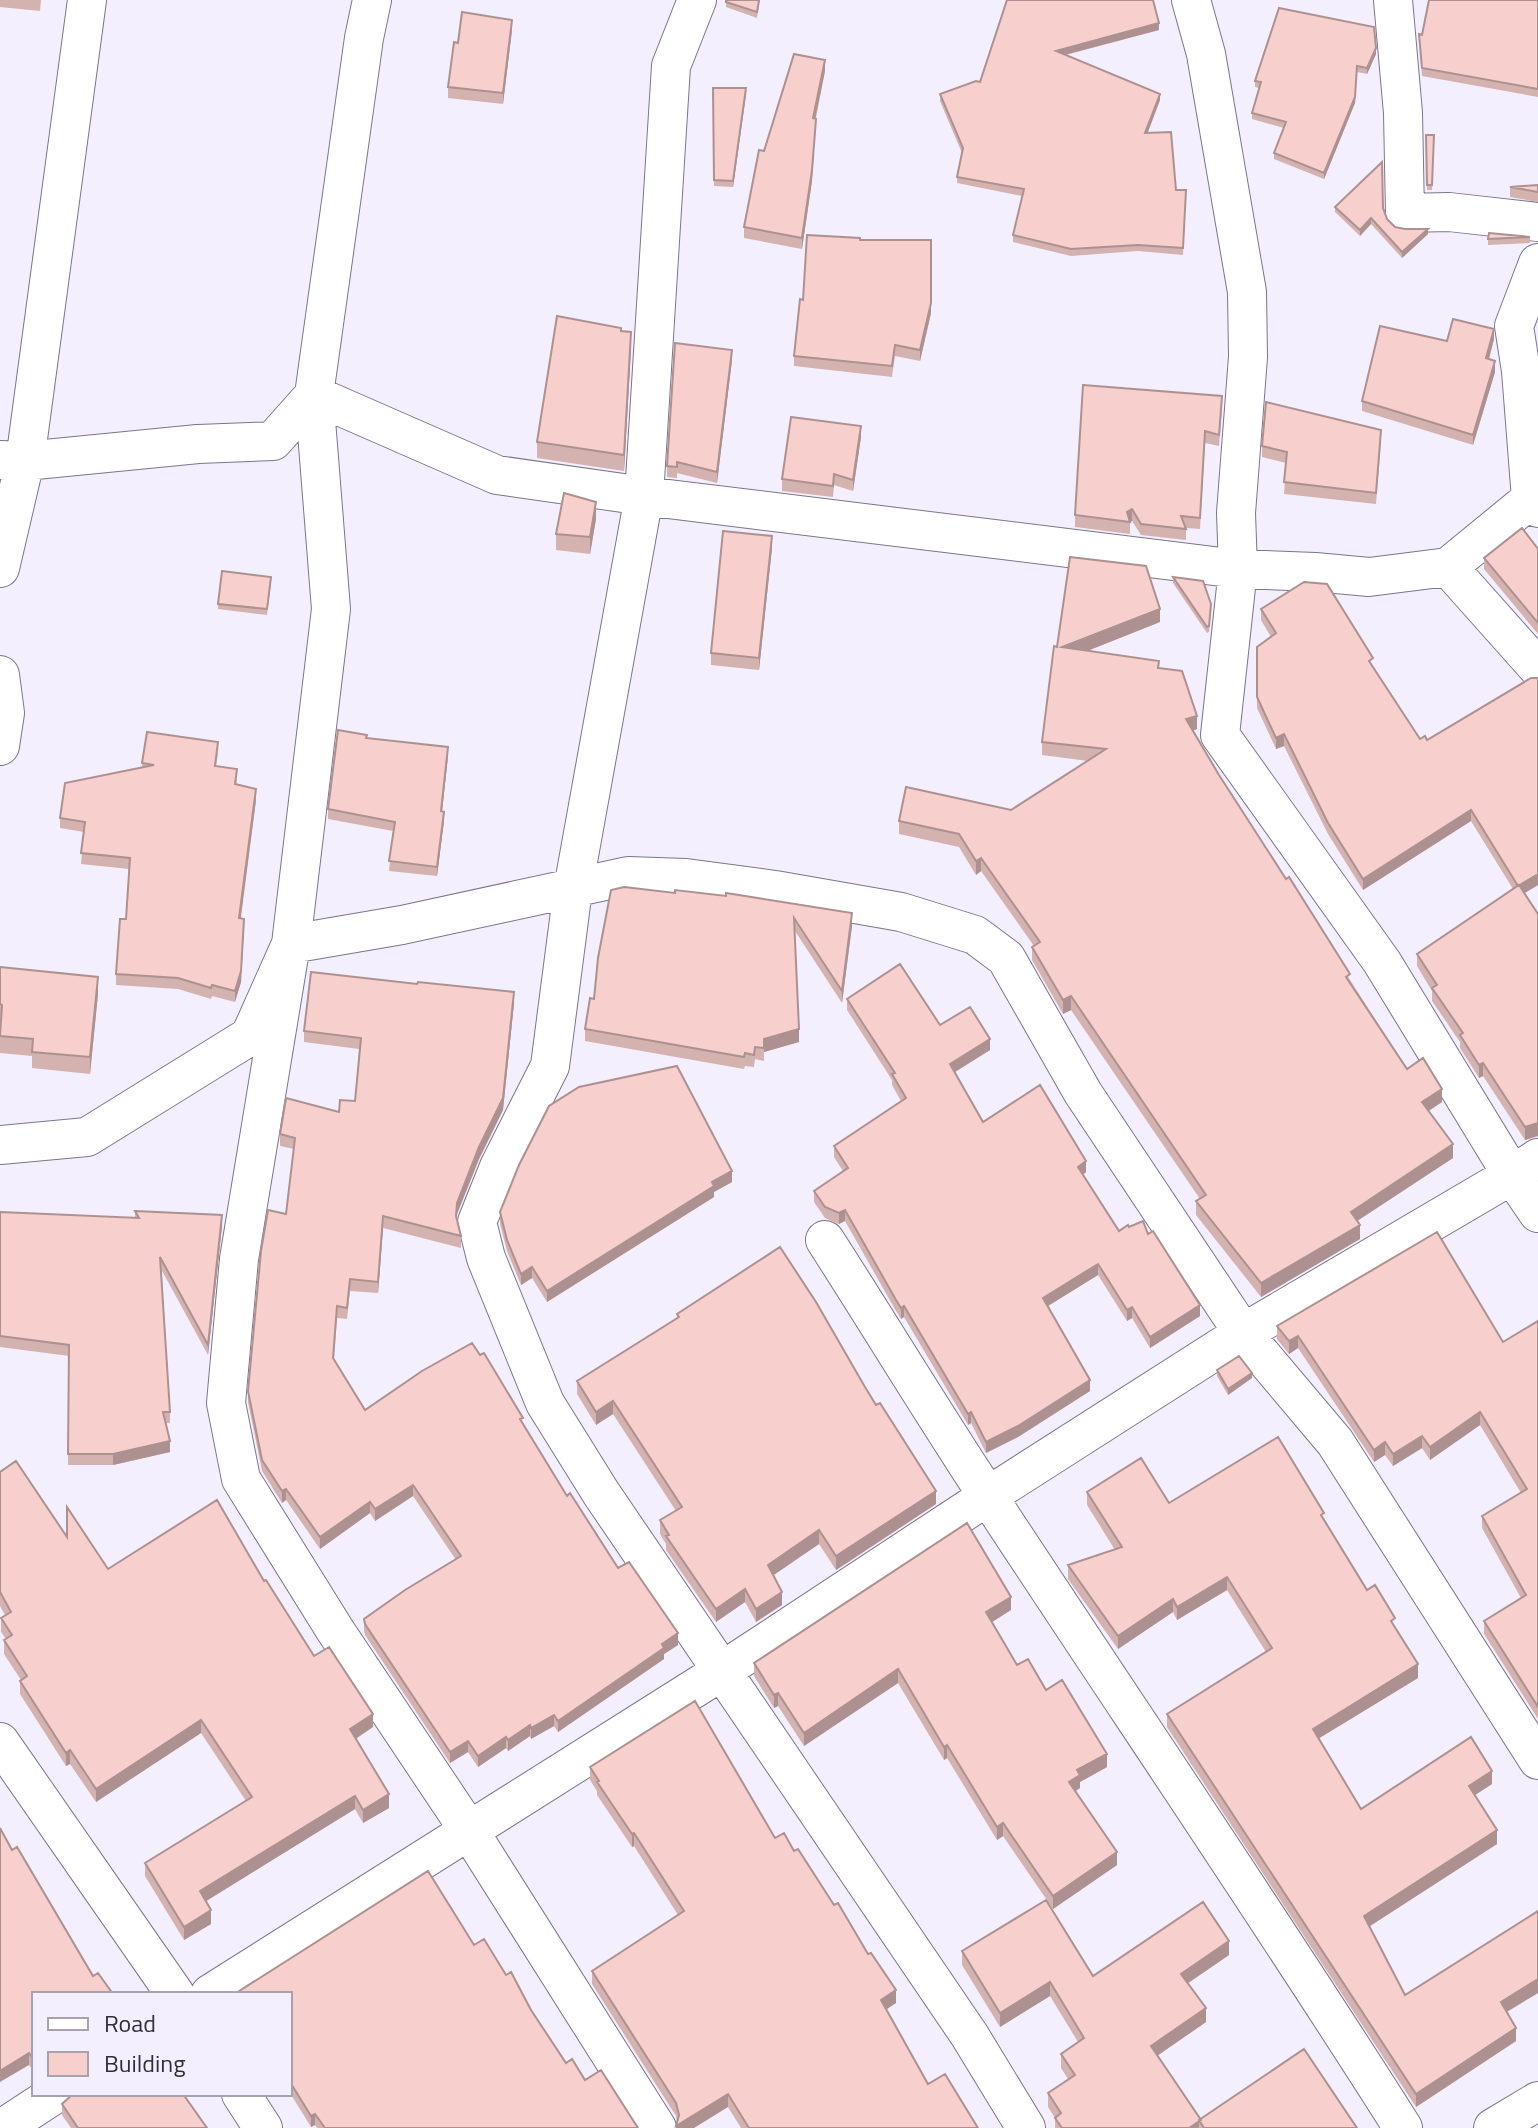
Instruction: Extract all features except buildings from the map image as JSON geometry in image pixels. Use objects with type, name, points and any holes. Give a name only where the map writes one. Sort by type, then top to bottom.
[{"type":"street","points":[[0,568],[12,460],[87,0]]},
{"type":"street","points":[[372,0],[314,395],[331,609],[291,944],[239,1259],[226,1403],[241,1479],[657,2128]]},
{"type":"street","points":[[697,0],[671,66],[644,496],[573,889],[550,1066],[499,1167],[477,1222],[486,1258],[545,1403],[601,1493],[970,2036],[1026,2128]]},
{"type":"street","points":[[1191,0],[1206,54],[1247,292],[1248,357],[1236,513],[1238,569],[1220,735],[1525,1166],[1538,1213]]},
{"type":"street","points":[[1393,0],[1403,113],[1405,213],[1449,212],[1538,222]]},
{"type":"street","points":[[314,395],[497,475],[1238,569],[1369,577],[1448,567],[1535,503],[1514,326],[1538,263]]},
{"type":"street","points":[[12,460],[198,444],[273,441],[314,395]]},
{"type":"street","points":[[1448,567],[1538,668]]},
{"type":"street","points":[[0,675],[5,713],[0,746]]},
{"type":"street","points":[[291,944],[628,876],[686,878],[775,890],[901,912],[975,935],[1006,958],[1083,1093],[1243,1333],[1335,1442],[1538,1760]]},
{"type":"street","points":[[0,1145],[87,1137],[250,1036],[291,944]]},
{"type":"street","points":[[213,1992],[722,1671],[1243,1333],[1525,1166]]},
{"type":"street","points":[[825,1240],[988,1496],[1235,1872],[1289,1948],[1403,2128]]},
{"type":"street","points":[[0,1742],[174,1992]]},
{"type":"street","points":[[3,2128],[52,2096]]},
{"type":"street","points":[[242,2096],[263,2128]]},
{"type":"street","points":[[1493,2128],[1538,2101]]}]
